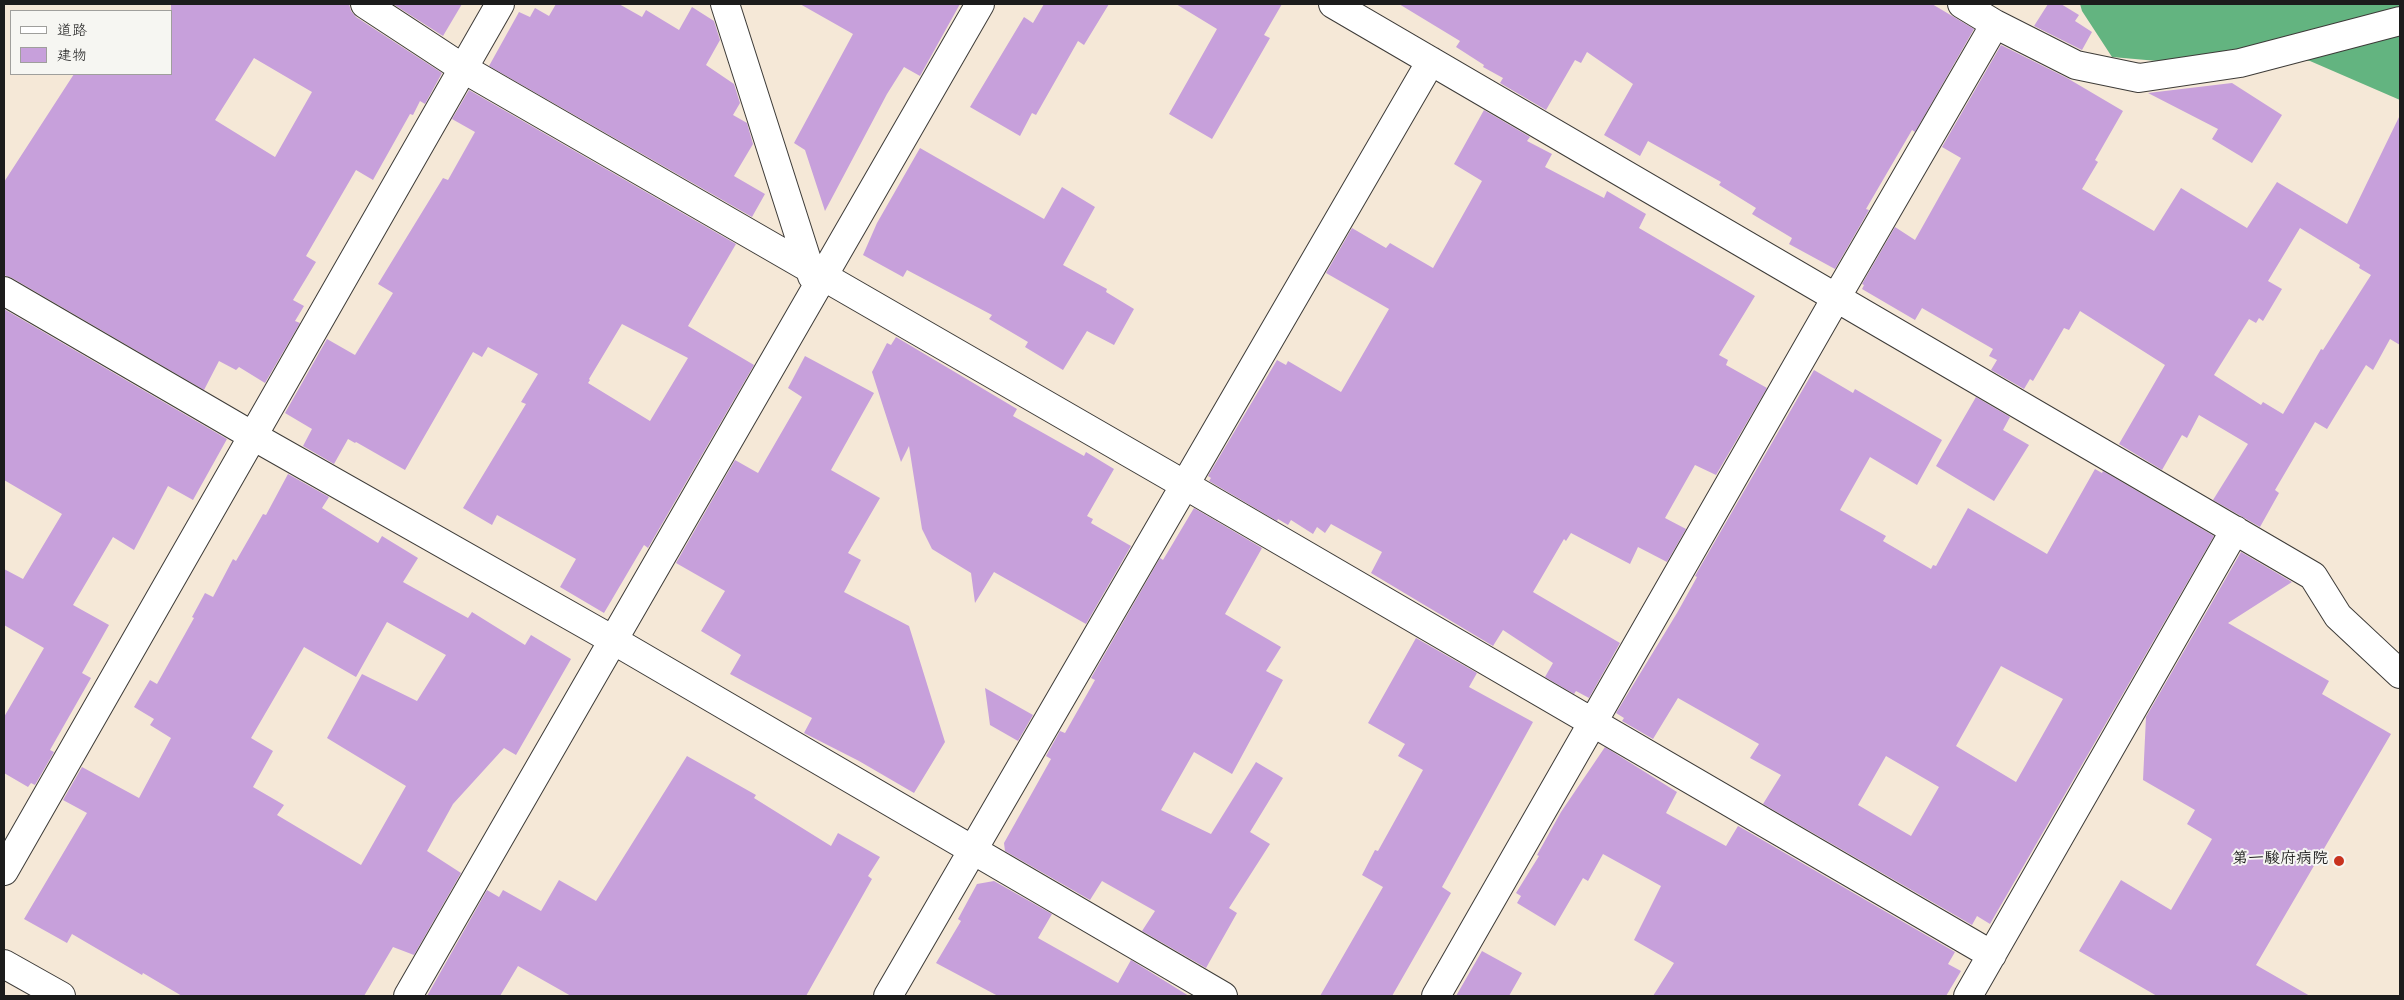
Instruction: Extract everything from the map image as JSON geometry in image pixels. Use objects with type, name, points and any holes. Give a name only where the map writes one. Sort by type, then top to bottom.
[{"type":"street","points":[[366,4],[464,69],[816,277],[1185,485],[1992,955]]},
{"type":"street","points":[[4,871],[500,4]]},
{"type":"street","points":[[725,4],[816,277]]},
{"type":"street","points":[[408,996],[614,640],[816,277],[980,4]]},
{"type":"street","points":[[1333,4],[2313,576],[2338,616],[2400,674]]},
{"type":"street","points":[[1962,4],[1995,24],[2076,65],[2139,78],[2240,63],[2400,21]]},
{"type":"street","points":[[1436,996],[1995,24]]},
{"type":"street","points":[[888,996],[1431,61]]},
{"type":"street","points":[[4,291],[253,436],[614,640],[1223,996]]},
{"type":"street","points":[[1968,996],[2235,530]]},
{"type":"street","points":[[4,964],[60,996]]},
{"type":"green space","points":[[2080,4],[2400,4],[2400,100],[2310,61],[2239,51],[2169,62],[2112,57],[2082,11]]},
{"type":"building","points":[[171,4],[349,4],[351,11],[356,17],[442,73],[425,104],[420,101],[413,115],[410,114],[373,180],[356,170],[306,256],[316,262],[293,300],[304,306],[295,321],[300,323],[265,383],[239,367],[236,370],[219,361],[204,390],[4,275],[4,182],[73,75],[172,75]],"holes":[[[254,58],[312,92],[275,157],[215,120]]]},
{"type":"building","points":[[393,4],[462,4],[443,36]]},
{"type":"building","points":[[556,4],[619,4],[642,17],[646,10],[679,30],[692,7],[714,21],[720,40],[706,65],[734,84],[740,103],[733,115],[747,123],[753,144],[734,176],[765,194],[752,217],[489,66],[519,12],[530,17],[535,8],[549,16]]},
{"type":"building","points":[[800,4],[960,4],[920,76],[904,67],[887,94],[825,211],[805,150],[794,143],[853,34]]},
{"type":"building","points":[[1044,4],[1109,4],[1084,45],[1078,41],[1036,115],[1032,113],[1020,136],[970,107],[1024,17],[1033,23]]},
{"type":"building","points":[[1176,4],[1282,4],[1264,35],[1270,38],[1212,139],[1169,114],[1217,29]]},
{"type":"building","points":[[1399,4],[1932,4],[1974,29],[1915,132],[1912,130],[1866,209],[1869,210],[1835,269],[1789,244],[1792,238],[1752,214],[1756,208],[1719,185],[1721,182],[1648,141],[1640,156],[1604,135],[1633,84],[1587,52],[1581,63],[1575,60],[1546,110],[1500,83],[1503,78],[1483,67],[1484,65],[1456,47],[1460,41]]},
{"type":"building","points":[[2048,4],[2061,4],[2079,15],[2075,21],[2092,32],[2082,50],[2034,26]]},
{"type":"building","points":[[2001,45],[2067,78],[2123,111],[2095,160],[2098,162],[2082,189],[2154,231],[2181,188],[2247,228],[2277,182],[2347,224],[2400,115],[2400,345],[2390,339],[2373,370],[2366,365],[2327,429],[2315,422],[2275,490],[2279,493],[2260,527],[2213,500],[2248,444],[2199,415],[2187,438],[2182,435],[2162,470],[2119,444],[2165,365],[2080,311],[2069,330],[2064,328],[2033,381],[2030,379],[2024,389],[1991,370],[1997,360],[1989,356],[1993,349],[1922,308],[1915,320],[1862,289],[1864,285],[1862,284],[1895,227],[1915,240],[1961,158],[1942,147]],"holes":[[[2300,228],[2360,265],[2359,268],[2371,275],[2323,350],[2321,349],[2283,414],[2263,402],[2261,405],[2214,375],[2249,319],[2256,323],[2259,318],[2263,321],[2282,289],[2268,281]]]},
{"type":"building","points":[[2232,83],[2282,115],[2252,163],[2212,139],[2218,129],[2148,93]]},
{"type":"building","points":[[469,90],[736,244],[688,326],[754,365],[648,548],[644,545],[604,613],[560,587],[576,559],[497,515],[492,525],[463,508],[526,404],[521,402],[538,374],[488,347],[482,357],[473,352],[405,470],[348,439],[334,464],[303,446],[312,429],[285,413],[327,339],[355,355],[393,293],[378,284],[443,178],[448,180],[475,132],[452,119]],"holes":[[[622,324],[688,358],[650,421],[588,383]]]},
{"type":"building","points":[[1484,110],[1530,137],[1527,141],[1552,154],[1545,167],[1604,198],[1607,191],[1646,214],[1639,228],[1755,296],[1719,355],[1728,360],[1726,365],[1767,388],[1716,475],[1695,465],[1665,518],[1686,529],[1667,562],[1638,547],[1630,564],[1571,533],[1566,541],[1564,539],[1533,592],[1620,643],[1589,698],[1576,691],[1574,694],[1545,677],[1553,663],[1503,630],[1493,646],[1371,573],[1382,552],[1331,524],[1325,533],[1317,527],[1313,534],[1291,520],[1288,525],[1278,519],[1277,521],[1209,481],[1211,478],[1208,476],[1277,360],[1286,365],[1288,361],[1341,392],[1389,309],[1326,273],[1352,228],[1386,248],[1390,243],[1433,268],[1482,181],[1454,164]]},
{"type":"building","points":[[920,148],[1044,219],[1062,187],[1095,207],[1063,265],[1107,289],[1106,292],[1134,309],[1114,345],[1087,331],[1063,370],[1025,347],[1028,342],[989,319],[992,315],[907,270],[903,277],[863,255],[877,223]]},
{"type":"building","points":[[4,309],[227,439],[193,500],[168,486],[134,550],[113,537],[73,605],[109,625],[82,673],[91,678],[50,750],[54,752],[35,785],[31,783],[28,787],[4,773],[4,717],[44,648],[4,625],[4,569],[23,579],[62,514],[4,480]]},
{"type":"building","points":[[896,337],[1017,409],[1013,416],[1084,456],[1086,452],[1114,469],[1087,516],[1093,519],[1091,523],[1131,546],[1086,624],[994,572],[975,603],[971,573],[932,549],[922,529],[909,446],[901,462],[872,372],[887,343],[891,345]]},
{"type":"building","points":[[805,356],[874,393],[831,470],[880,498],[848,553],[861,560],[844,592],[909,626],[945,742],[914,793],[859,761],[804,733],[812,718],[730,674],[741,655],[701,631],[725,591],[676,563],[735,460],[758,473],[802,397],[788,388]]},
{"type":"building","points":[[1814,370],[1853,393],[1855,389],[1942,440],[1917,485],[1870,457],[1840,510],[1886,536],[1883,541],[1931,569],[1933,565],[1936,566],[1968,508],[2047,554],[2095,469],[2102,473],[2103,471],[2214,536],[1990,924],[1977,916],[1972,925],[1763,804],[1781,775],[1750,758],[1759,744],[1678,698],[1653,739],[1622,721],[1624,718],[1616,713],[1677,613],[1697,577],[1695,576]],"holes":[[[2001,666],[2063,699],[2016,782],[1956,746]],[[1886,756],[1939,787],[1911,836],[1858,805]]]},
{"type":"building","points":[[1976,397],[2010,417],[2003,430],[2029,445],[1994,501],[1936,466]]},
{"type":"building","points":[[288,474],[329,497],[322,508],[378,543],[382,536],[418,558],[403,582],[468,618],[472,612],[525,645],[531,635],[571,659],[516,755],[504,748],[453,804],[427,851],[461,873],[414,955],[393,947],[364,996],[182,996],[72,934],[67,943],[24,919],[87,813],[63,800],[82,767],[139,798],[171,738],[150,725],[154,719],[134,707],[150,680],[157,684],[194,618],[192,617],[205,593],[213,597],[233,559],[236,561],[263,514],[266,515]],"holes":[[[387,622],[446,655],[417,701],[362,674],[327,738],[406,786],[361,865],[277,815],[284,805],[253,787],[273,751],[251,738],[304,647],[356,677]]]},
{"type":"building","points":[[1194,508],[1262,548],[1225,614],[1281,647],[1266,671],[1283,680],[1232,774],[1194,752],[1161,810],[1211,834],[1256,762],[1283,778],[1250,832],[1270,844],[1229,908],[1237,913],[1206,968],[1142,931],[1155,911],[1102,881],[1090,900],[1005,851],[1004,843],[1051,759],[1046,756],[1060,731],[1065,733],[1095,680],[1091,678],[1160,558],[1163,560]]},
{"type":"building","points":[[2241,552],[2292,582],[2228,623],[2329,681],[2322,694],[2391,734],[2256,965],[2310,996],[2157,996],[2079,951],[2121,880],[2171,910],[2212,839],[2187,824],[2195,810],[2143,780],[2146,717]]},
{"type":"building","points":[[1416,638],[1477,673],[1469,687],[1533,722],[1442,887],[1451,893],[1392,996],[1320,996],[1383,887],[1362,875],[1375,850],[1378,851],[1423,770],[1398,756],[1405,744],[1368,723]]},
{"type":"building","points":[[985,688],[1033,715],[1018,741],[990,725]]},
{"type":"building","points":[[1605,747],[1677,792],[1666,813],[1726,846],[1738,826],[1955,952],[1948,964],[1961,971],[1946,996],[1653,996],[1674,963],[1634,940],[1661,886],[1603,854],[1588,881],[1583,878],[1555,926],[1517,903],[1521,896],[1516,893],[1539,856],[1537,855],[1561,812]]},
{"type":"building","points":[[687,756],[756,795],[754,798],[831,846],[838,833],[880,857],[868,876],[872,879],[806,996],[571,996],[518,966],[500,996],[427,996],[487,890],[499,897],[503,890],[541,911],[559,880],[596,901]]},
{"type":"building","points":[[994,881],[1052,914],[1038,938],[1118,983],[1131,960],[1189,996],[998,996],[936,963],[961,921],[958,919],[977,884]]},
{"type":"building","points":[[1482,951],[1522,973],[1509,996],[1456,996]]},
{"type":"place","name":"第一駿府病院","points":[[2339,861]]}]
